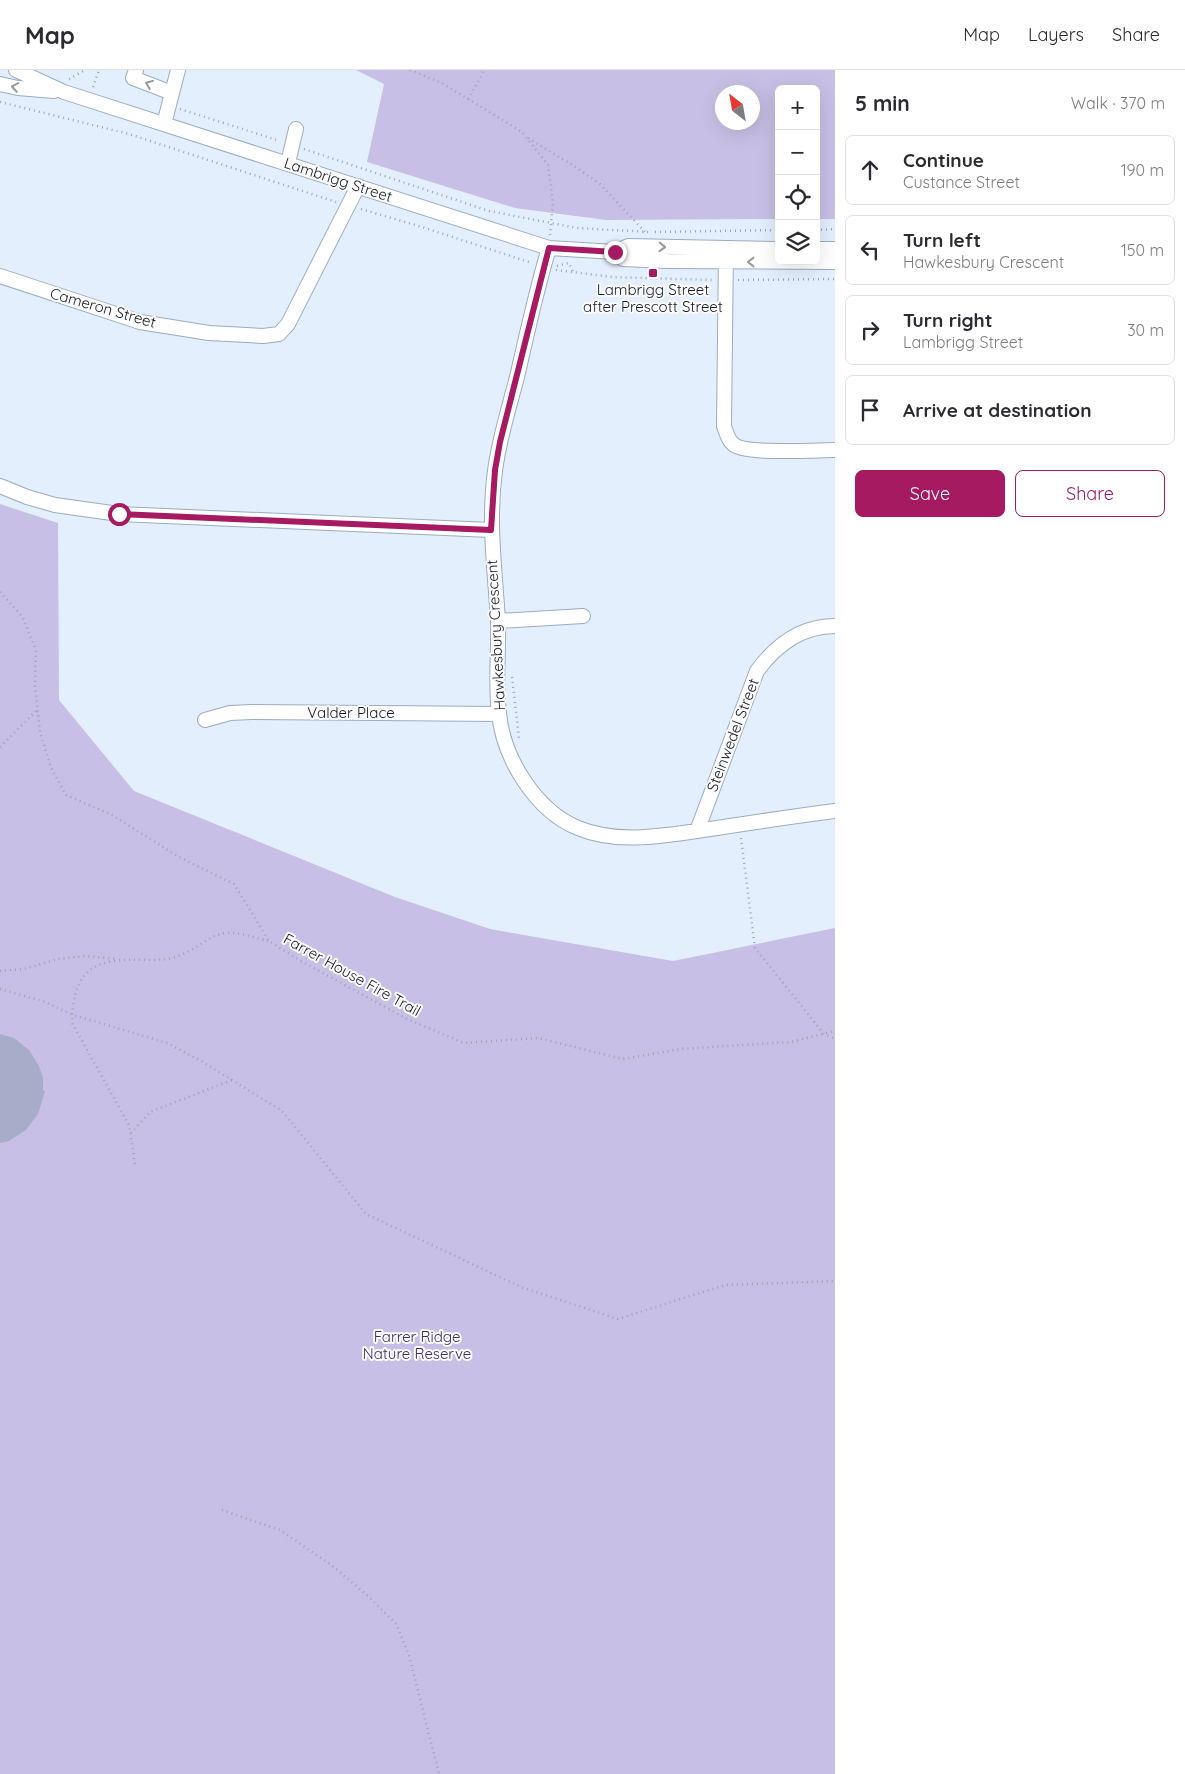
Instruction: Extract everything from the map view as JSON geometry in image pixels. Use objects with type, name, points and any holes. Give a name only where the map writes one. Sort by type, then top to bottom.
[{"type":"street","name":"Lambrigg Street","points":[[16,70],[67,86],[164,124],[549,248],[615,252],[623,259],[726,256],[835,262]]},
{"type":"street","points":[[136,70],[133,78],[172,93]]},
{"type":"street","points":[[164,124],[178,70]]},
{"type":"street","name":"Lambrigg Street","points":[[0,84],[18,88],[67,86]]},
{"type":"street","points":[[288,164],[296,129]]},
{"type":"street","name":"Cameron Street","points":[[0,276],[140,322],[209,332],[263,336],[279,334],[288,324],[358,186]]},
{"type":"street","name":"Hawkesbury Crescent","points":[[549,248],[500,442],[495,470],[491,530],[498,621],[499,714],[513,763],[528,787],[560,820],[580,829],[620,838],[640,838],[697,831],[835,811]]},
{"type":"street","points":[[820,249],[835,249]]},
{"type":"street","name":"Lambrigg Street","points":[[726,256],[775,250]]},
{"type":"street","points":[[726,256],[724,426],[728,436],[733,444],[739,448],[753,450],[835,450]]},
{"type":"street","points":[[0,486],[55,505],[119,514],[491,530]]},
{"type":"street","points":[[498,621],[583,616]]},
{"type":"street","name":"Steinwedel Street","points":[[697,831],[757,671],[770,654],[799,634],[814,627],[835,626]]},
{"type":"street","name":"Valder Place","points":[[205,720],[230,713],[251,712],[499,714]]},
{"type":"path","points":[[67,86],[85,70]]},
{"type":"path","points":[[93,87],[99,70]]},
{"type":"path","points":[[410,70],[442,83],[522,132],[548,165],[553,204],[549,248]]},
{"type":"path","points":[[468,99],[483,70]]},
{"type":"path","points":[[60,76],[67,86]]},
{"type":"path","points":[[67,86],[77,82]]},
{"type":"path","points":[[85,84],[101,90]]},
{"type":"path","points":[[168,107],[184,110],[489,211],[577,228],[645,232],[775,230]]},
{"type":"path","points":[[526,138],[574,166],[600,184],[645,232]]},
{"type":"path","points":[[820,230],[835,229]]},
{"type":"path","name":"Farrer House Fire Trail","points":[[0,592],[22,616],[36,650],[35,686],[40,732],[51,768],[66,795],[112,815],[178,857],[234,884],[269,941],[299,960],[407,1019],[464,1043],[538,1038],[623,1060],[680,1049],[790,1042],[835,1031]]},
{"type":"path","points":[[0,747],[37,710]]},
{"type":"path","points":[[739,825],[755,948],[824,1034],[835,1039]]},
{"type":"path","points":[[135,1164],[128,1125],[72,1023],[72,1005],[76,989],[88,973],[107,961],[168,958],[198,947],[207,939],[228,933],[241,934],[269,941]]},
{"type":"path","points":[[0,971],[24,969],[58,959],[76,957],[124,960]]},
{"type":"path","points":[[0,989],[46,1002],[72,1015],[167,1043],[201,1061],[282,1111],[366,1214],[521,1287],[618,1319],[725,1285],[835,1281]]},
{"type":"path","points":[[130,1134],[150,1112],[232,1080]]},
{"type":"path","points":[[222,1510],[280,1530],[330,1564],[368,1596],[396,1624],[409,1655],[439,1774]]},
{"type":"green space","points":[[356,70],[835,70],[835,219],[820,219],[820,85],[775,85],[775,219],[606,220],[515,208],[367,162],[384,84]]},
{"type":"green space","name":"Farrer Ridge Nature Reserve","points":[[0,504],[58,523],[59,700],[134,791],[395,897],[490,929],[673,961],[835,928],[835,1774],[0,1774]]},
{"type":"building","points":[[0,1034],[14,1038],[29,1050],[39,1066],[43,1078],[43,1091],[45,1091],[38,1114],[26,1130],[9,1141],[0,1143]]},
{"type":"place","name":"Lambrigg Street after Prescott Street","points":[[653,273]]},
{"type":"route","points":[[119,514],[491,530],[492,496],[500,442],[549,248],[615,252]]}]
